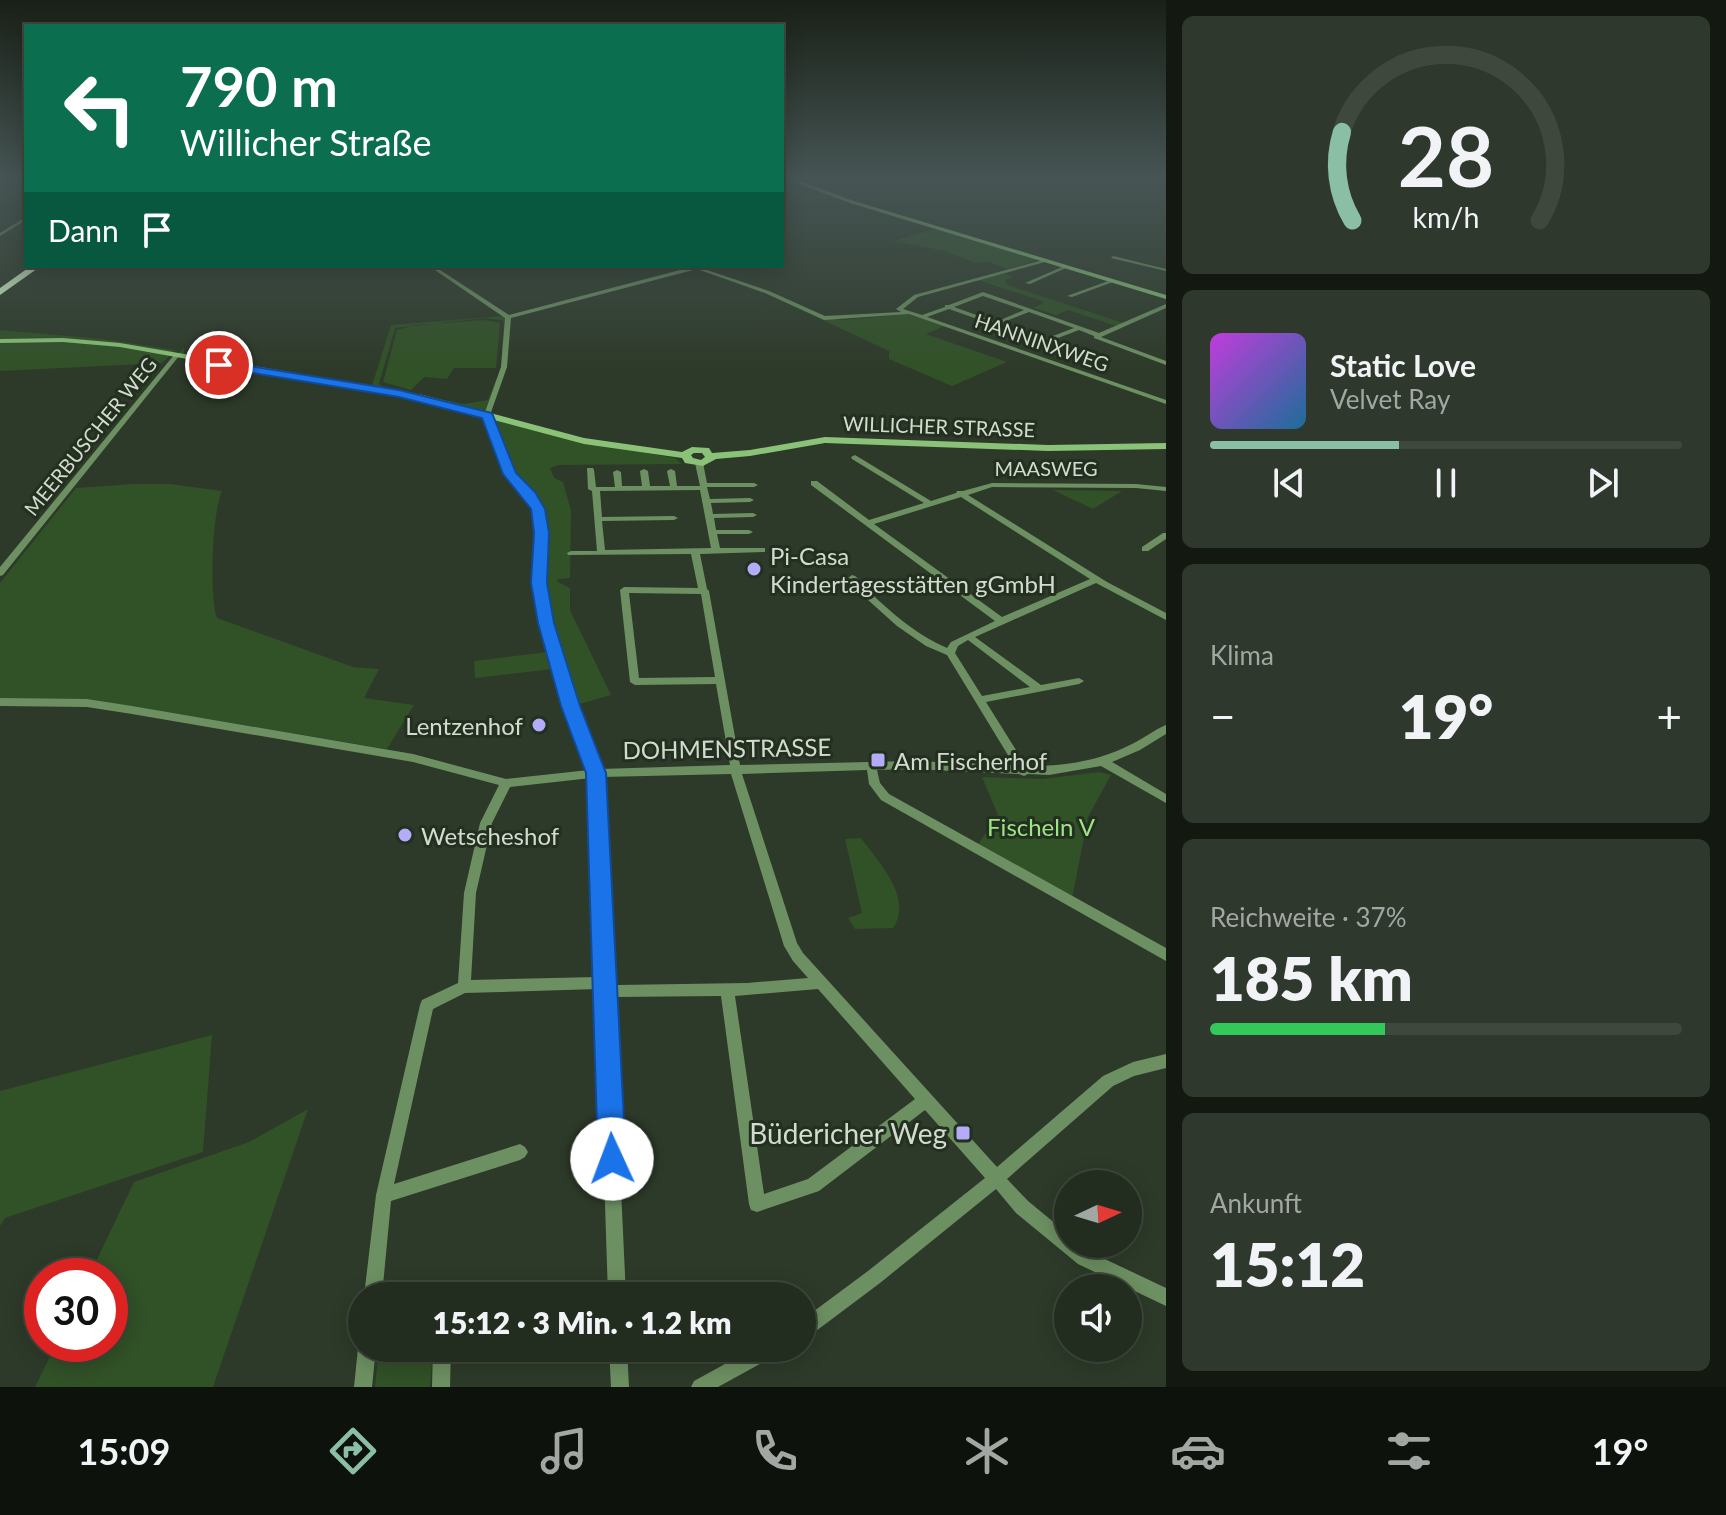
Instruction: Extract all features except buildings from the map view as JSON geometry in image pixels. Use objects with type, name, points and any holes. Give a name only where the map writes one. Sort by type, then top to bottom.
[{"type":"highway","points":[[0,290],[28,268]]},
{"type":"highway","points":[[0,290],[34,268]]},
{"type":"street","points":[[984,243],[1166,297]]},
{"type":"street","points":[[1113,257],[1166,270]]},
{"type":"street","points":[[907,313],[899,307],[916,296],[1043,261]]},
{"type":"street","points":[[434,268],[508,317],[504,367],[487,415],[510,474],[530,495],[538,509],[542,533],[539,583],[546,623],[570,706],[596,773],[617,1282]]},
{"type":"street","name":"HANNINXWEG","points":[[508,317],[693,268]]},
{"type":"street","name":"HANNINXWEG","points":[[700,268],[767,292],[824,318],[907,313],[922,317],[1166,402]]},
{"type":"street","points":[[1028,283],[1064,268]]},
{"type":"street","points":[[1070,296],[1110,282]]},
{"type":"street","points":[[947,290],[970,298]]},
{"type":"street","points":[[922,317],[983,294],[1080,328],[1166,363]]},
{"type":"street","points":[[947,306],[1048,342],[1080,328]]},
{"type":"street","points":[[1098,337],[1166,306]]},
{"type":"street","points":[[995,324],[1029,310]]},
{"type":"street","points":[[0,341],[91,342],[411,396],[592,443],[685,455],[696,449],[712,456],[709,461],[699,463],[689,461],[685,455]]},
{"type":"street","name":"MEERBUSCHER WEG","points":[[0,573],[176,356]]},
{"type":"street","name":"WILLICHER STRASSE","points":[[712,456],[825,440],[1048,448],[1166,446]]},
{"type":"street","points":[[855,457],[929,503]]},
{"type":"street","points":[[699,463],[716,551]]},
{"type":"street","points":[[590,470],[592,489],[754,485]]},
{"type":"street","points":[[644,471],[646,488]]},
{"type":"street","points":[[671,471],[674,489]]},
{"type":"street","points":[[617,472],[619,489]]},
{"type":"street","points":[[814,483],[1001,621]]},
{"type":"street","name":"MAASWEG","points":[[868,523],[992,485],[1128,485],[1166,489]]},
{"type":"street","points":[[596,489],[601,553]]},
{"type":"street","points":[[960,493],[1097,579],[1166,617]]},
{"type":"street","points":[[708,501],[750,500]]},
{"type":"street","points":[[708,516],[753,515]]},
{"type":"street","points":[[599,519],[674,518]]},
{"type":"street","points":[[712,532],[749,532]]},
{"type":"street","points":[[1145,549],[1166,535]]},
{"type":"street","points":[[571,553],[762,550]]},
{"type":"street","points":[[695,551],[718,655],[736,771],[791,946],[819,983],[925,1101],[996,1179],[1056,1238],[1084,1258],[1166,1297]]},
{"type":"street","points":[[852,578],[925,643],[950,653],[1024,772]]},
{"type":"street","points":[[950,653],[954,644],[968,636],[1097,579]]},
{"type":"street","points":[[704,590],[624,590],[635,682],[720,680]]},
{"type":"street","points":[[968,636],[1040,689]]},
{"type":"street","points":[[979,700],[1079,681]]},
{"type":"street","name":"DOHMENSTRASSE","points":[[0,702],[102,705],[413,758],[506,783],[596,773],[912,765],[1024,772],[1102,762],[1166,729]]},
{"type":"street","points":[[1102,762],[1166,799]]},
{"type":"street","points":[[871,766],[875,784],[885,797],[1166,955]]},
{"type":"street","points":[[464,987],[470,893],[486,823],[506,783]]},
{"type":"street","points":[[375,1282],[384,1195],[427,1005],[464,987],[599,983],[616,991],[819,983]]},
{"type":"street","points":[[727,989],[757,1204],[813,1185],[925,1101]]},
{"type":"street","points":[[816,1320],[996,1179],[1108,1081],[1133,1069],[1166,1061]]},
{"type":"street","points":[[384,1195],[520,1152]]},
{"type":"street","points":[[363,1387],[366,1362]]},
{"type":"street","points":[[441,1387],[442,1362]]},
{"type":"street","points":[[619,1362],[620,1387]]},
{"type":"street","points":[[700,1387],[746,1362]]},
{"type":"green space","points":[[903,243],[984,243],[1035,261],[1007,269],[989,262],[975,263],[945,251]]},
{"type":"green space","points":[[1003,273],[1014,277],[1005,280],[1008,285],[1123,323],[1116,326],[1068,310],[1056,315],[1034,308],[1045,302],[978,280]]},
{"type":"green space","points":[[908,314],[944,326],[926,334],[1007,362],[952,386],[889,359],[889,351],[814,316],[843,320]]},
{"type":"green space","points":[[505,316],[503,367],[486,412],[177,354],[184,348],[184,354],[372,386],[391,325]],"holes":[[[484,318],[502,320],[501,367],[488,400],[464,404],[379,384],[395,328]]]},
{"type":"green space","points":[[484,320],[500,323],[496,368],[454,368],[447,379],[424,377],[411,390],[383,382],[397,330],[415,325]]},
{"type":"green space","points":[[0,330],[102,339],[175,350],[162,363],[0,371]]},
{"type":"green space","points":[[496,419],[584,442],[675,458],[682,464],[558,465],[550,468],[554,478],[563,482],[571,511],[570,578],[557,579],[570,588],[570,610],[611,695],[573,706],[551,636],[540,580],[542,517],[508,469],[490,422]]},
{"type":"green space","points":[[170,484],[222,491],[213,554],[217,618],[353,667],[379,669],[364,698],[414,705],[387,749],[88,699],[0,699],[0,583],[76,488]]},
{"type":"green space","points":[[1053,490],[1122,491],[1093,509]]},
{"type":"green space","points":[[548,652],[552,669],[475,678],[474,661]]},
{"type":"green space","name":"Fischeln V","points":[[1099,772],[1111,775],[1088,817],[1072,899],[977,846],[998,815],[982,777],[1043,779]]},
{"type":"green space","points":[[861,838],[897,893],[898,917],[893,928],[855,929],[848,918],[862,913],[845,839]]},
{"type":"green space","points":[[212,1035],[203,1152],[5,1218],[0,1226],[0,1091]]},
{"type":"green space","points":[[308,1109],[213,1387],[35,1387],[47,1362],[128,1362],[128,1258],[98,1258],[134,1182],[249,1142]]},
{"type":"green space","points":[[378,1362],[432,1362],[430,1387],[375,1387]]},
{"type":"place","name":"Pi-Casa Kindertagesstätten gGmbH","points":[[754,569]]},
{"type":"place","name":"Lentzenhof","points":[[539,725]]},
{"type":"place","name":"Am Fischerhof","points":[[878,760]]},
{"type":"place","name":"Wetscheshof","points":[[405,835]]},
{"type":"place","name":"Büdericher Weg","points":[[963,1133]]},
{"type":"route","points":[[219,365],[370,388],[487,415],[505,465],[538,509],[542,533],[539,583],[546,623],[570,706],[596,773],[612,1159]]}]
